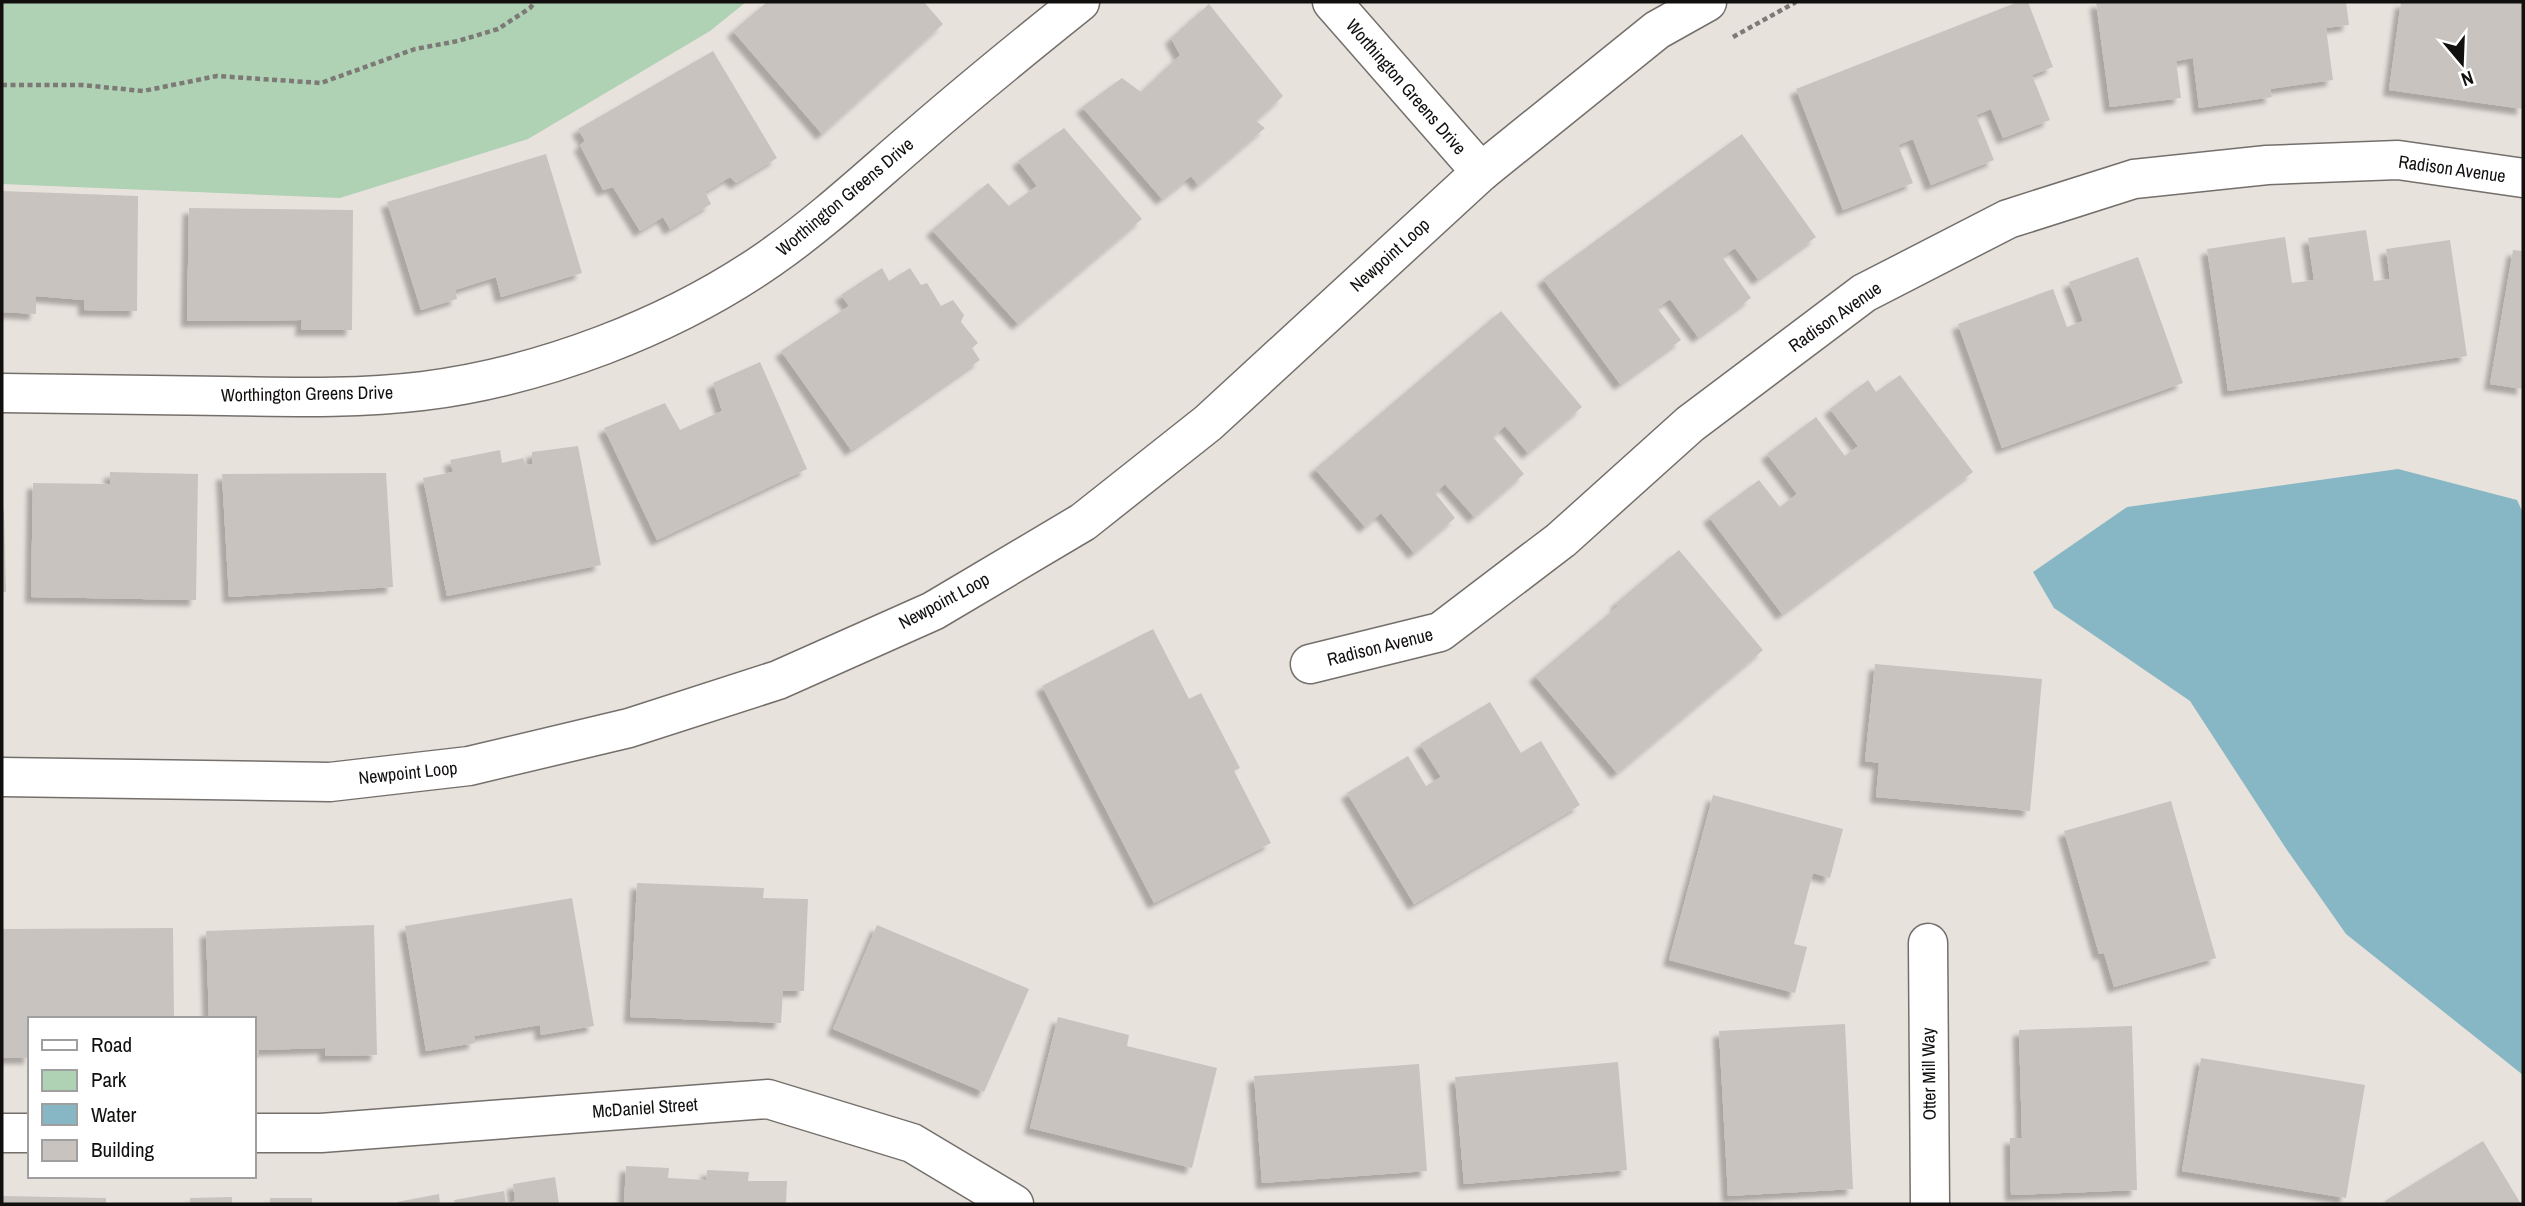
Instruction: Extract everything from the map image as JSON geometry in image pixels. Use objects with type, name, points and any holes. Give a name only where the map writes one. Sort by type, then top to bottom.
[{"type":"street","name":"Worthington Greens Drive","points":[[2,393],[341,398],[411,392],[491,379],[556,361],[619,339],[681,310],[767,260],[818,222],[993,71],[1080,2]]},
{"type":"street","name":"Worthington Greens Drive","points":[[1332,2],[1481,172]]},
{"type":"street","name":"Newpoint Loop","points":[[2,777],[330,782],[469,766],[629,728],[778,680],[933,611],[1083,522],[1208,423],[1481,172],[1657,30],[1707,2]]},
{"type":"street","name":"Radison Avenue","points":[[1310,664],[1440,632],[1561,540],[1690,424],[1864,293],[2008,219],[2134,179],[2267,165],[2398,160],[2523,178]]},
{"type":"street","name":"Otter Mill Way","points":[[1928,943],[1930,1204]]},
{"type":"street","name":"McDaniel Street","points":[[256,1133],[321,1133],[768,1099],[912,1143],[1014,1204]]},
{"type":"street","points":[[2,1133],[28,1133]]},
{"type":"path","points":[[2,85],[82,85],[143,91],[217,76],[251,76],[321,83],[415,49],[458,41],[498,29],[535,2]]},
{"type":"path","points":[[1724,43],[1796,2]]},
{"type":"green space","points":[[2,2],[746,2],[710,31],[528,139],[340,198],[2,184]]},
{"type":"water","points":[[2398,469],[2517,500],[2523,513],[2523,1075],[2346,934],[2285,847],[2190,701],[2054,608],[2033,572],[2127,507]]},
{"type":"building","points":[[767,2],[924,2],[943,24],[822,134],[733,31]]},
{"type":"building","points":[[2018,2],[2028,2],[2053,67],[2032,75],[2050,120],[2003,138],[1991,109],[1976,115],[1994,160],[1931,185],[1913,139],[1898,145],[1913,183],[1843,210],[1796,89]]},
{"type":"building","points":[[2096,2],[2346,2],[2349,25],[2326,28],[2333,80],[2270,89],[2272,97],[2199,108],[2193,58],[2176,61],[2181,98],[2110,107]]},
{"type":"building","points":[[2401,2],[2523,2],[2523,109],[2389,90]]},
{"type":"building","points":[[1209,4],[1283,96],[1256,121],[1265,128],[1198,185],[1191,176],[1162,199],[1082,107],[1122,78],[1141,92],[1180,55],[1171,38]]},
{"type":"building","points":[[713,51],[777,158],[736,183],[730,177],[705,192],[711,204],[670,229],[663,217],[640,231],[613,187],[603,190],[580,145],[585,141],[578,129]]},
{"type":"building","points":[[1064,128],[1142,219],[1018,324],[932,230],[988,183],[1009,206],[1037,186],[1018,161]]},
{"type":"building","points":[[1742,134],[1816,237],[1758,279],[1735,248],[1722,257],[1751,298],[1698,337],[1670,299],[1657,308],[1681,340],[1620,384],[1543,279]]},
{"type":"building","points":[[546,154],[582,273],[501,297],[496,277],[455,290],[457,299],[421,310],[387,202]]},
{"type":"building","points":[[2,191],[138,196],[137,311],[84,310],[84,300],[36,296],[36,314],[2,312]]},
{"type":"building","points":[[189,208],[353,210],[352,330],[301,330],[302,320],[187,321]]},
{"type":"building","points":[[2366,230],[2374,281],[2390,279],[2386,249],[2450,240],[2467,356],[2228,391],[2207,249],[2285,237],[2292,283],[2314,280],[2308,238]]},
{"type":"building","points":[[2513,250],[2523,251],[2523,389],[2490,384]]},
{"type":"building","points":[[2138,257],[2183,383],[2002,448],[1958,324],[2053,289],[2067,327],[2083,321],[2069,282]]},
{"type":"building","points":[[882,268],[889,281],[910,268],[921,285],[927,283],[941,306],[953,300],[964,315],[961,322],[978,343],[972,348],[980,360],[851,450],[781,351],[849,306],[841,295]]},
{"type":"building","points":[[1501,311],[1582,407],[1528,453],[1505,426],[1493,437],[1524,474],[1474,517],[1445,484],[1435,493],[1455,518],[1414,553],[1381,513],[1365,527],[1315,469]]},
{"type":"building","points":[[760,362],[807,469],[657,540],[604,428],[665,403],[680,430],[722,411],[713,383]]},
{"type":"building","points":[[1900,375],[1973,472],[1782,614],[1709,517],[1759,480],[1780,507],[1797,494],[1767,454],[1816,417],[1845,456],[1858,446],[1830,409],[1868,380],[1876,392]]},
{"type":"building","points":[[578,446],[601,565],[447,596],[423,478],[453,472],[450,460],[500,450],[502,463],[523,458],[526,465],[532,464],[532,452]]},
{"type":"building","points":[[110,472],[198,474],[196,600],[31,597],[33,483],[110,484]]},
{"type":"building","points":[[386,473],[393,587],[229,597],[222,474]]},
{"type":"building","points":[[4,511],[6,592],[2,592]]},
{"type":"building","points":[[1679,550],[1763,650],[1617,773],[1535,676]]},
{"type":"building","points":[[1153,629],[1189,699],[1201,693],[1240,768],[1234,771],[1271,843],[1154,903],[1042,686]]},
{"type":"building","points":[[1875,664],[2042,679],[2030,811],[1876,797],[1879,763],[1865,761]]},
{"type":"building","points":[[1490,702],[1521,753],[1541,741],[1580,805],[1414,904],[1347,793],[1408,756],[1426,786],[1441,777],[1420,744]]},
{"type":"building","points":[[1713,795],[1843,829],[1830,878],[1813,873],[1794,944],[1807,947],[1795,993],[1669,960]]},
{"type":"building","points":[[2171,801],[2216,958],[2114,987],[2104,953],[2099,954],[2064,831]]},
{"type":"building","points":[[637,883],[764,888],[763,898],[808,899],[804,991],[783,991],[781,1023],[630,1017]]},
{"type":"building","points":[[572,898],[594,1026],[541,1035],[540,1025],[474,1036],[475,1043],[426,1051],[405,926]]},
{"type":"building","points":[[374,925],[377,1055],[325,1056],[325,1048],[259,1050],[259,1057],[256,1057],[256,1017],[209,1017],[206,931]]},
{"type":"building","points":[[877,925],[1029,989],[984,1092],[833,1029]]},
{"type":"building","points":[[173,928],[174,1017],[28,1017],[28,1058],[3,1058],[3,929]]},
{"type":"building","points":[[1058,1017],[1129,1035],[1127,1046],[1217,1068],[1192,1168],[1030,1128]]},
{"type":"building","points":[[1845,1024],[1853,1189],[1728,1196],[1719,1031]]},
{"type":"building","points":[[2132,1026],[2137,1190],[2011,1195],[2010,1138],[2022,1138],[2019,1030]]},
{"type":"building","points":[[2201,1058],[2365,1085],[2346,1198],[2182,1171]]},
{"type":"building","points":[[1618,1062],[1627,1170],[1464,1184],[1455,1077]]},
{"type":"building","points":[[1419,1064],[1427,1171],[1262,1183],[1254,1076]]},
{"type":"building","points":[[2483,1141],[2521,1204],[2387,1204],[2385,1201]]},
{"type":"building","points":[[626,1166],[669,1168],[668,1178],[706,1180],[707,1170],[749,1172],[748,1181],[787,1181],[786,1204],[624,1204]]},
{"type":"building","points":[[555,1177],[559,1204],[507,1204],[515,1201],[513,1184]]},
{"type":"building","points":[[504,1191],[506,1204],[455,1204],[454,1200]]},
{"type":"building","points":[[439,1194],[440,1204],[397,1202]]},
{"type":"building","points":[[2,1196],[106,1198],[106,1204],[2,1204]]},
{"type":"building","points":[[232,1197],[232,1204],[190,1204],[190,1198]]},
{"type":"building","points":[[270,1198],[312,1198],[312,1204],[270,1204]]}]
